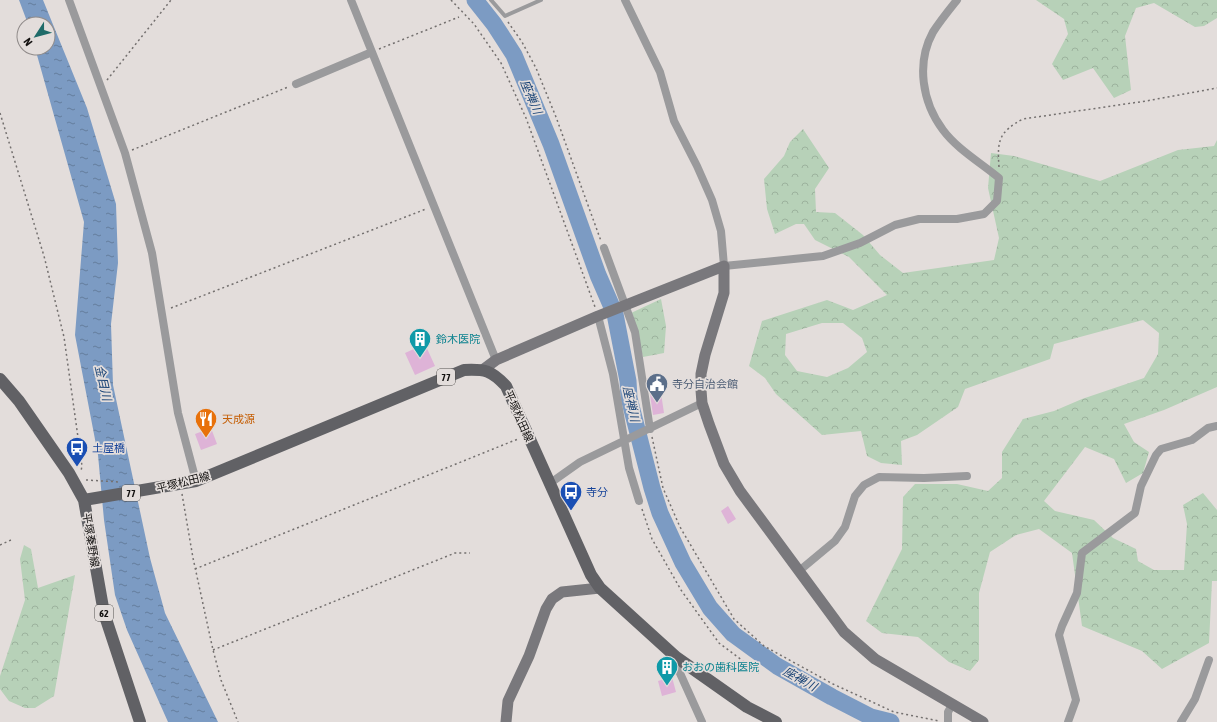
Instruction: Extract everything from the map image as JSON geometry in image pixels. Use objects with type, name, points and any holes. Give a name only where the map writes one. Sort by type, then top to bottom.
[{"type":"main road","name":"平塚松田線","points":[[84,500],[179,488],[464,370],[484,369],[496,375],[506,386],[591,575],[600,588],[676,657],[747,707],[776,722]]},
{"type":"main road","name":"平塚秦野線","points":[[0,379],[19,401],[74,480],[84,500],[104,613],[140,722]]},
{"type":"street","points":[[69,0],[125,153],[152,253],[178,413],[196,481]]},
{"type":"street","points":[[351,0],[496,360]]},
{"type":"street","points":[[625,0],[660,72],[674,121],[697,166],[712,200],[721,231],[724,266],[724,292],[705,355],[702,374],[702,403],[717,448],[728,471],[740,491],[844,632],[857,644],[896,672],[983,722]]},
{"type":"street","points":[[484,369],[496,360],[598,316],[724,266],[823,256],[860,244],[895,225],[919,219],[957,219],[984,214],[997,201],[999,178],[957,144],[943,130],[927,98],[923,79],[924,54],[934,32],[957,0]]},
{"type":"street","points":[[296,84],[372,52]]},
{"type":"street","points":[[604,248],[636,340],[650,429]]},
{"type":"street","points":[[598,316],[613,374],[625,441],[639,501]]},
{"type":"street","points":[[549,484],[580,462],[702,403]]},
{"type":"street","points":[[1068,722],[1076,700],[1059,636],[1077,593],[1082,553],[1135,513],[1141,486],[1156,455],[1161,449],[1192,440],[1208,428],[1217,426]]},
{"type":"street","points":[[799,571],[835,541],[845,527],[855,496],[864,485],[879,477],[924,478],[967,476]]},
{"type":"street","points":[[506,722],[508,701],[529,656],[546,609],[552,599],[562,592],[600,588]]},
{"type":"street","points":[[676,657],[679,671],[702,722]]},
{"type":"street","points":[[1181,722],[1195,699],[1210,660]]},
{"type":"street","points":[[948,722],[948,712],[952,704]]},
{"type":"lane","points":[[491,0],[505,16],[541,0]]},
{"type":"path","points":[[101,87],[171,0]]},
{"type":"path","points":[[451,0],[474,24],[501,63],[526,118],[598,316]]},
{"type":"path","points":[[505,16],[522,42],[536,68],[556,117],[604,248]]},
{"type":"path","points":[[372,52],[459,17]]},
{"type":"path","points":[[125,153],[296,84]]},
{"type":"path","points":[[999,178],[998,160],[1000,136],[1010,126],[1023,119],[1146,101],[1217,88]]},
{"type":"path","points":[[0,113],[44,256],[64,337],[82,466],[81,474],[74,480]]},
{"type":"path","points":[[161,312],[434,206]]},
{"type":"path","points":[[650,429],[663,488],[680,527],[734,619],[764,646],[833,684],[894,712],[943,722]]},
{"type":"path","points":[[195,569],[528,436]]},
{"type":"path","points":[[179,488],[213,650],[221,680],[238,722]]},
{"type":"path","points":[[639,501],[652,539],[681,590],[719,643],[759,673]]},
{"type":"path","points":[[0,545],[11,540]]},
{"type":"path","points":[[213,650],[455,553],[470,553]]},
{"type":"green space","points":[[1036,0],[1217,0],[1217,18],[1204,26],[1195,27],[1154,3],[1136,8],[1125,36],[1131,90],[1114,98],[1093,68],[1063,80],[1052,64],[1068,34],[1064,19]]},
{"type":"green space","points":[[803,129],[829,168],[815,189],[816,212],[835,213],[863,235],[880,255],[903,273],[994,260],[999,238],[988,188],[991,153],[1014,156],[1100,181],[1178,150],[1214,146],[1217,140],[1217,387],[1164,410],[1124,424],[1134,442],[1149,452],[1143,473],[1126,483],[1114,459],[1085,447],[1044,501],[1055,511],[1094,520],[1113,538],[1136,549],[1138,561],[1154,570],[1184,570],[1187,524],[1183,505],[1203,493],[1217,510],[1217,581],[1212,581],[1209,643],[1162,669],[1142,651],[1082,626],[1072,553],[1039,529],[1016,535],[990,552],[979,593],[979,660],[970,671],[949,662],[918,637],[882,633],[866,621],[902,549],[903,497],[915,484],[957,484],[988,491],[1002,478],[1002,452],[1023,419],[1054,411],[1082,399],[1144,378],[1158,354],[1159,333],[1143,320],[1054,344],[1050,359],[965,389],[958,407],[917,435],[901,441],[902,465],[881,463],[867,456],[861,431],[822,435],[776,394],[765,378],[749,366],[762,321],[827,300],[853,310],[887,295],[849,257],[815,240],[804,224],[796,224],[775,234],[767,209],[764,179],[784,156],[790,142]],"holes":[[[822,323],[843,323],[862,338],[867,352],[848,368],[827,377],[797,371],[785,355],[786,334]]]},
{"type":"green space","points":[[661,299],[666,326],[664,353],[643,357],[631,313]]},
{"type":"green space","points":[[24,545],[31,549],[38,588],[75,575],[54,696],[35,708],[25,708],[9,701],[0,689],[0,676],[25,600],[20,559]]},
{"type":"water","points":[[19,0],[43,0],[50,16],[25,16]]},
{"type":"water","name":"金目川","points":[[56,32],[87,108],[116,204],[118,263],[111,324],[113,385],[150,558],[165,613],[218,722],[168,722],[127,630],[115,595],[104,520],[98,455],[75,335],[84,222],[37,56],[56,56]]},
{"type":"building","name":"鈴木医院","points":[[425,344],[435,366],[415,375],[405,353]]},
{"type":"building","name":"寺分自治会館","points":[[661,393],[664,413],[653,415],[650,394]]},
{"type":"building","name":"天成源","points":[[211,428],[217,444],[201,450],[195,434]]},
{"type":"building","points":[[728,506],[736,519],[728,524],[721,511]]},
{"type":"building","name":"おおの歯科医院","points":[[672,677],[676,692],[662,696],[658,681]]},
{"type":"waterway","name":"座禅川","points":[[475,0],[494,24],[514,55],[551,144],[598,275],[615,314],[628,381],[629,398],[652,488],[660,513],[683,563],[710,608],[733,634],[777,666],[832,697],[871,717],[891,722]]},
{"type":"place","name":"鈴木医院","points":[[420,358]]},
{"type":"place","name":"寺分自治会館","points":[[657,404]]},
{"type":"place","name":"天成源","points":[[206,438]]},
{"type":"place","name":"土屋橋","points":[[77,468]]},
{"type":"place","name":"寺分","points":[[571,512]]},
{"type":"place","name":"おおの歯科医院","points":[[667,686]]}]
